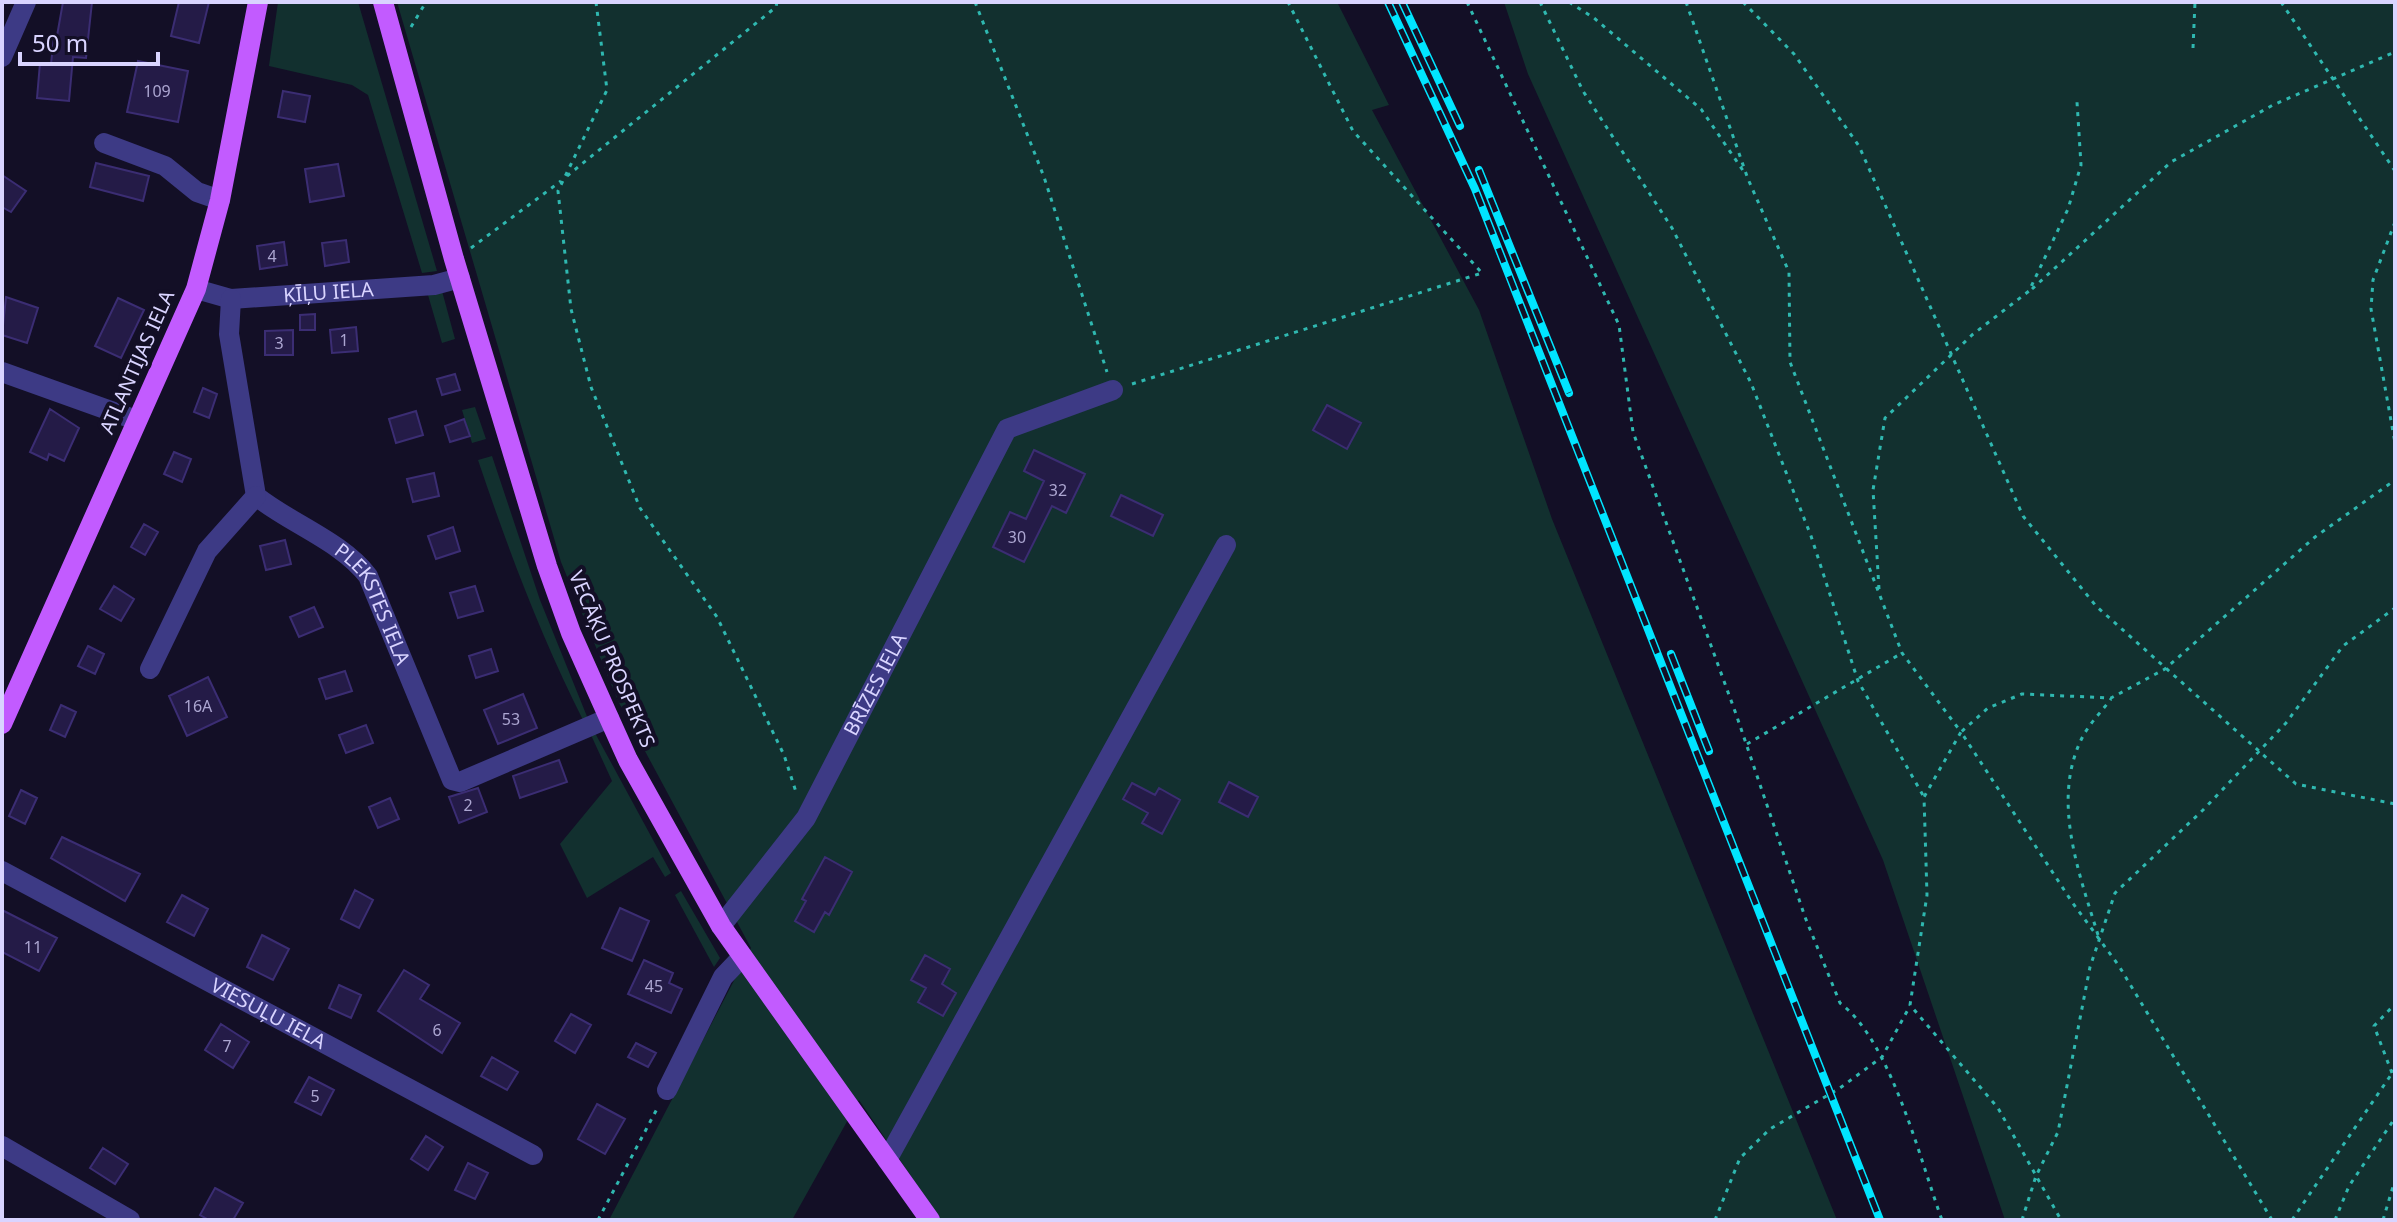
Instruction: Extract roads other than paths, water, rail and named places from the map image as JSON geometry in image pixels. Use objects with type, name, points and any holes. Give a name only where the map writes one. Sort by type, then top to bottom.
[{"type":"main road","name":"ATLANTIJAS IELA","points":[[2,724],[196,289],[220,200],[258,2]]},
{"type":"main road","name":"VECĀĶU PROSPEKTS","points":[[383,2],[457,268],[547,566],[571,633],[609,718],[628,760],[721,926],[930,1220]]},
{"type":"street","points":[[2,57],[26,2]]},
{"type":"street","points":[[104,143],[165,166],[197,192],[220,200]]},
{"type":"street","name":"ĶĪĻU IELA","points":[[196,289],[231,299],[434,285],[457,268]]},
{"type":"street","points":[[150,669],[207,551],[256,496],[229,334],[231,299]]},
{"type":"street","points":[[2,372],[136,420]]},
{"type":"street","name":"BRĪZES IELA","points":[[721,926],[806,818],[1007,429],[1113,390]]},
{"type":"street","name":"PLEKSTES IELA","points":[[256,496],[280,516],[357,561],[368,576],[452,780],[460,782],[609,718]]},
{"type":"street","points":[[887,1160],[1226,545]]},
{"type":"street","name":"VIESUĻU IELA","points":[[2,871],[533,1155]]},
{"type":"street","points":[[667,1090],[723,977],[742,957]]},
{"type":"street","points":[[2,1146],[130,1220]]},
{"type":"railway","points":[[1388,2],[1475,189],[1880,1220]]},
{"type":"railway","points":[[1402,2],[1460,126]]},
{"type":"railway","points":[[1479,170],[1569,393]]},
{"type":"railway","points":[[1671,654],[1709,751]]}]
